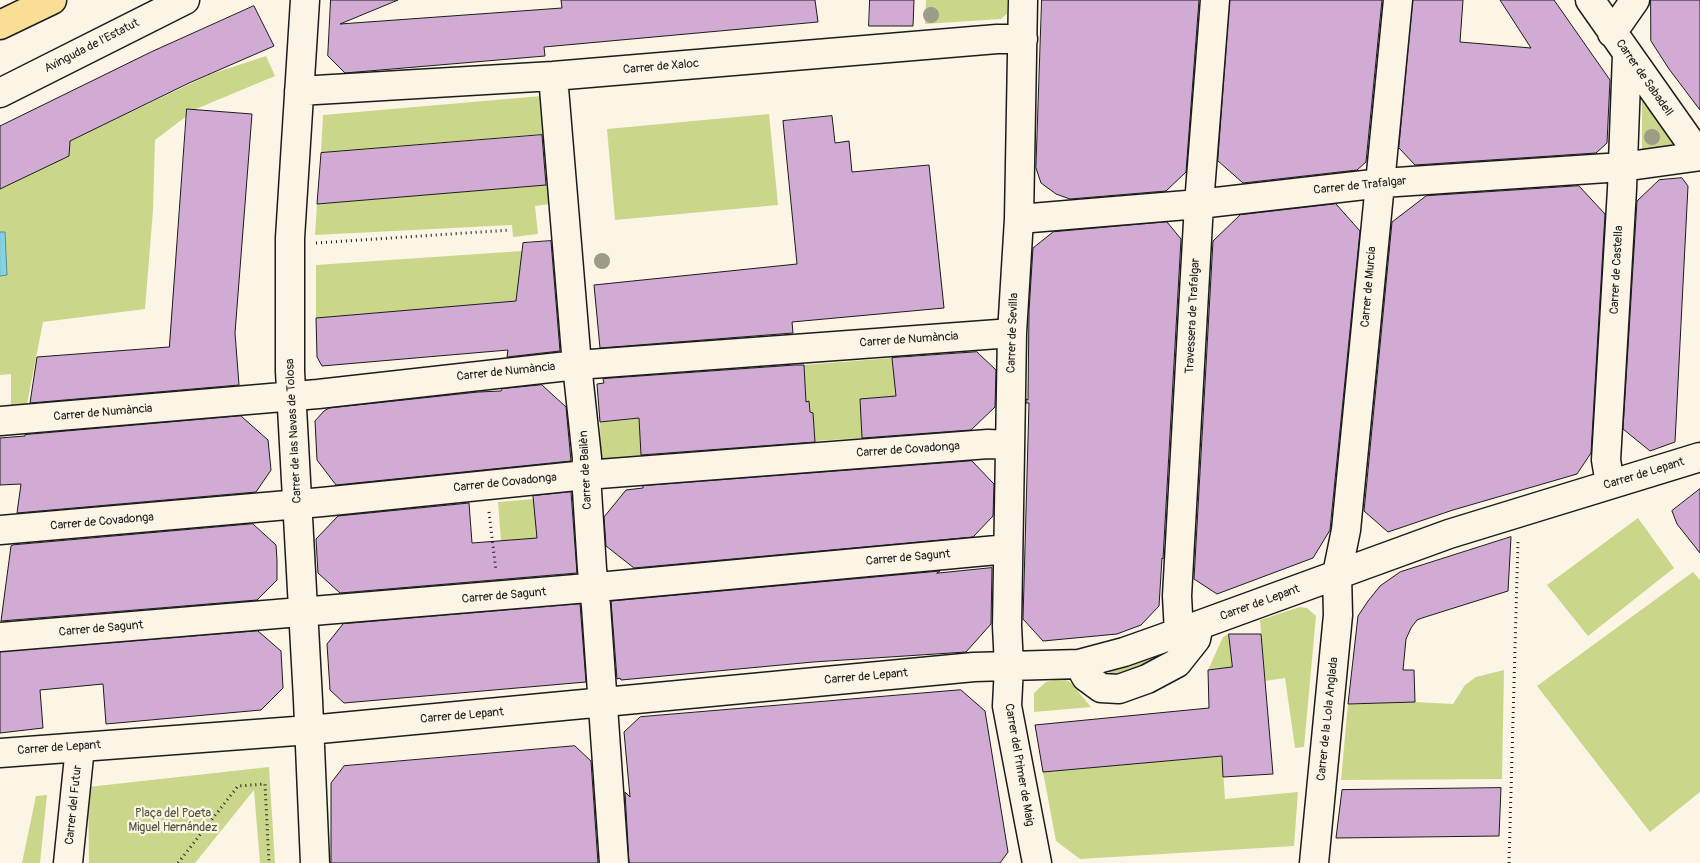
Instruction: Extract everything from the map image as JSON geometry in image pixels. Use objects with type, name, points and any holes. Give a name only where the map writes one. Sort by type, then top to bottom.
[{"type":"main road","points":[[0,25],[52,0]]},
{"type":"street","name":"Avinguda de l'Estatut","points":[[0,94],[185,0]]},
{"type":"street","name":"Carrer de las Navas de Tolosa","points":[[305,0],[290,245],[291,396],[310,730],[315,863]]},
{"type":"street","name":"Carrer de Sevilla","points":[[1009,666],[1007,626],[1012,333],[1019,219],[1024,0]]},
{"type":"street","name":"Travessera de Trafalgar","points":[[1189,629],[1177,596],[1199,204],[1215,0]]},
{"type":"street","name":"Carrer de Murcia","points":[[1337,574],[1346,530],[1375,230],[1382,183],[1398,0]]},
{"type":"street","name":"Carrer de Sabadell","points":[[1590,0],[1700,156]]},
{"type":"street","points":[[1620,44],[1635,0]]},
{"type":"street","name":"Carrer de Xaloc","points":[[299,92],[553,76],[978,41],[1023,39]]},
{"type":"street","name":"Carrer de Castella","points":[[1610,484],[1606,460],[1622,167],[1620,44]]},
{"type":"street","name":"Carrer de Bailèn","points":[[553,76],[577,364],[587,458],[586,475],[614,863]]},
{"type":"street","name":"Carrer de Trafalgar","points":[[1019,219],[1199,204],[1382,183],[1622,167],[1700,156]]},
{"type":"street","name":"Carrer de Numància","points":[[0,421],[291,396],[577,364],[1012,333]]},
{"type":"street","name":"Carrer de Covadonga","points":[[0,530],[298,504],[586,475],[1010,444]]},
{"type":"street","name":"Carrer de Lepant","points":[[0,753],[310,730],[974,667],[1079,664],[1124,652],[1449,534],[1700,457]]},
{"type":"street","name":"Carrer de Sagunt","points":[[0,638],[498,596],[1008,549]]},
{"type":"street","name":"Carrer de la Lola Anglada","points":[[1314,863],[1338,615],[1337,574]]},
{"type":"street","name":"Carrer del Primer de Maig","points":[[1009,666],[1007,706],[1037,863]]},
{"type":"street","name":"Carrer del Futur","points":[[68,863],[80,747]]},
{"type":"path","points":[[290,245],[510,230]]},
{"type":"path","points":[[486,485],[498,596]]},
{"type":"path","points":[[1510,863],[1518,535],[1516,514]]},
{"type":"path","points":[[178,863],[238,786],[265,784],[269,863]]},
{"type":"green space","points":[[926,0],[1007,0],[1007,14],[1001,19],[925,24]]},
{"type":"green space","points":[[266,56],[275,76],[196,109],[155,140],[153,210],[145,309],[43,322],[27,404],[11,405],[11,374],[0,375],[0,189],[68,156],[69,141],[211,74]]},
{"type":"green space","points":[[541,96],[543,134],[321,153],[323,115]]},
{"type":"green space","points":[[1642,99],[1678,148],[1642,150]]},
{"type":"green space","points":[[769,114],[778,205],[615,220],[607,129]]},
{"type":"green space","points":[[547,185],[550,204],[535,206],[538,234],[513,237],[512,225],[315,235],[317,204]]},
{"type":"green space","points":[[522,251],[516,301],[316,318],[316,265]]},
{"type":"green space","points":[[892,358],[896,396],[860,399],[862,438],[815,441],[813,413],[810,412],[809,401],[806,402],[804,365]]},
{"type":"green space","points":[[639,418],[641,456],[601,461],[600,422]]},
{"type":"green space","points":[[534,499],[537,538],[501,541],[498,502]]},
{"type":"green space","points":[[1638,518],[1674,568],[1588,636],[1547,585]]},
{"type":"green space","points":[[1693,572],[1700,580],[1700,792],[1650,832],[1537,686]]},
{"type":"green space","points":[[1300,607],[1307,608],[1316,616],[1304,747],[1295,748],[1285,678],[1265,681],[1260,620]]},
{"type":"green space","points":[[1229,634],[1232,667],[1208,670],[1223,637]]},
{"type":"green space","points":[[1170,653],[1143,675],[1101,675]]},
{"type":"green space","points":[[1504,670],[1502,779],[1341,780],[1348,704],[1415,702],[1453,704],[1465,685],[1476,677]]},
{"type":"green space","points":[[1063,678],[1071,683],[1091,707],[1034,712],[1034,693],[1046,682]]},
{"type":"green space","points":[[1222,756],[1225,799],[1298,792],[1294,846],[1080,859],[1056,841],[1043,772]]},
{"type":"green space","name":"Plaça del Poeta Miguel Hernández","points":[[269,767],[275,863],[260,863],[254,790],[195,863],[89,863],[88,787]]},
{"type":"green space","points":[[47,795],[40,863],[22,863],[36,796]]},
{"type":"water","points":[[0,232],[5,232],[7,275],[0,276]]},
{"type":"building","points":[[331,0],[398,0],[340,24],[562,8],[561,0],[815,0],[818,22],[544,47],[545,56],[345,73],[328,56]]},
{"type":"building","points":[[870,0],[914,0],[913,26],[869,26]]},
{"type":"building","points":[[1042,0],[1199,0],[1186,172],[1166,191],[1070,199],[1056,194],[1041,183],[1036,168]]},
{"type":"building","points":[[1230,0],[1382,0],[1366,162],[1357,170],[1243,183],[1218,161]]},
{"type":"building","points":[[1413,0],[1463,0],[1460,42],[1531,48],[1500,0],[1554,0],[1610,80],[1607,143],[1596,153],[1415,165],[1399,148]]},
{"type":"building","points":[[1651,0],[1700,0],[1700,110],[1669,69],[1651,41]]},
{"type":"building","points":[[254,6],[274,46],[189,83],[70,141],[69,156],[0,189],[0,126],[151,52]]},
{"type":"building","points":[[187,109],[252,114],[235,333],[239,385],[30,403],[37,357],[169,347]]},
{"type":"building","points":[[832,116],[835,143],[849,141],[852,172],[929,165],[944,308],[792,322],[793,333],[600,348],[594,285],[797,264],[783,121]]},
{"type":"building","points":[[542,135],[546,185],[317,204],[321,153]]},
{"type":"building","points":[[1682,178],[1688,186],[1675,442],[1650,451],[1623,429],[1637,201],[1659,180]]},
{"type":"building","points":[[1579,186],[1605,214],[1591,453],[1577,474],[1453,510],[1388,532],[1364,511],[1392,222],[1426,196]]},
{"type":"building","points":[[1336,204],[1360,231],[1330,530],[1313,558],[1217,594],[1194,579],[1213,241],[1240,215]]},
{"type":"building","points":[[1167,222],[1181,239],[1159,606],[1141,625],[1117,634],[1043,641],[1023,619],[1029,403],[1026,403],[1026,399],[1028,400],[1029,311],[1033,248],[1053,232]]},
{"type":"building","points":[[551,241],[560,351],[507,357],[508,350],[322,366],[317,357],[316,318],[516,301],[523,243]]},
{"type":"building","points":[[977,352],[996,370],[995,407],[971,430],[862,438],[860,399],[896,396],[892,358]]},
{"type":"building","points":[[804,365],[806,402],[809,401],[810,412],[813,413],[815,442],[641,455],[639,418],[600,422],[597,384],[604,383],[603,379]]},
{"type":"building","points":[[542,385],[566,407],[571,461],[336,485],[317,460],[315,421],[329,408],[501,391],[502,389]]},
{"type":"building","points":[[241,416],[268,440],[271,470],[256,492],[17,513],[21,484],[0,485],[0,438]]},
{"type":"building","points":[[972,461],[994,484],[993,516],[973,537],[634,568],[606,546],[604,517],[626,490],[643,488],[643,486]]},
{"type":"building","points":[[1700,489],[1700,553],[1677,524],[1672,511]]},
{"type":"building","points":[[571,492],[577,573],[340,593],[318,573],[316,539],[338,516],[469,503],[472,543],[537,538],[533,496]]},
{"type":"building","points":[[253,524],[276,545],[277,560],[277,580],[257,600],[1,621],[11,546],[13,545]]},
{"type":"building","points":[[1511,537],[1508,591],[1422,618],[1417,620],[1411,628],[1406,639],[1403,670],[1414,670],[1415,702],[1348,704],[1358,616],[1380,586],[1400,572]]},
{"type":"building","points":[[992,568],[991,624],[966,652],[813,662],[617,679],[611,601]]},
{"type":"building","points":[[580,604],[586,682],[344,703],[330,690],[327,644],[343,624]]},
{"type":"building","points":[[258,631],[281,651],[283,688],[261,710],[106,724],[103,684],[40,690],[43,728],[0,733],[0,652]]},
{"type":"building","points":[[1229,634],[1261,634],[1273,774],[1223,777],[1222,756],[1043,772],[1035,725],[1209,708],[1208,670],[1232,667]]},
{"type":"building","points":[[961,690],[985,711],[1008,852],[1000,863],[629,863],[625,792],[630,797],[624,732],[640,717]]},
{"type":"building","points":[[575,746],[591,761],[598,863],[331,863],[331,783],[344,766]]},
{"type":"building","points":[[1501,788],[1499,836],[1336,838],[1342,790]]}]
